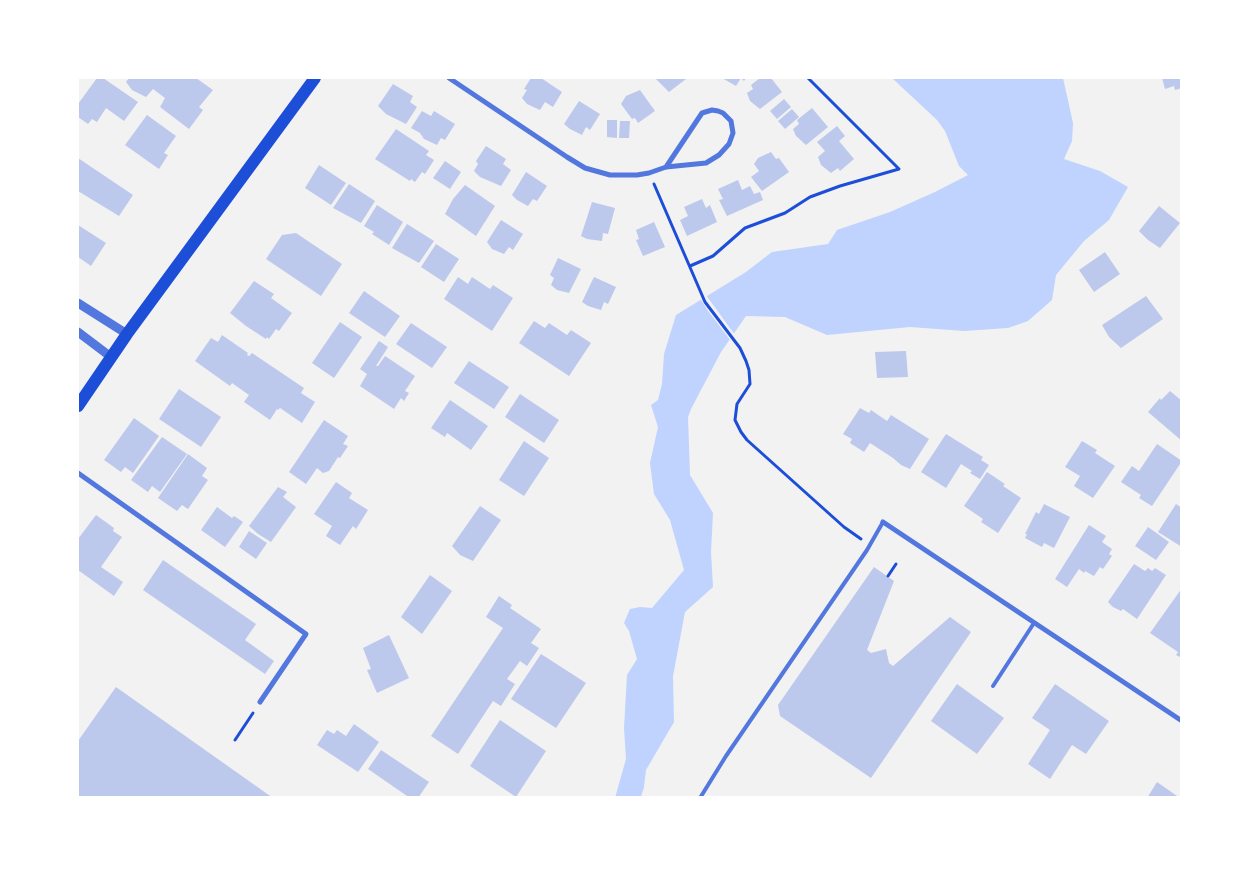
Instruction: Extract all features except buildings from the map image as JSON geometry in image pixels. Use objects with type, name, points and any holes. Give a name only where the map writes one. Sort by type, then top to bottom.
[{"type":"main road","points":[[78,406],[127,334],[315,78]]},
{"type":"street","points":[[450,78],[567,157],[586,168],[610,175],[637,175],[666,167],[706,163],[719,155],[732,139],[733,127],[731,121],[718,111],[712,110],[702,114],[666,167]]},
{"type":"street","points":[[78,303],[127,334]]},
{"type":"street","points":[[78,332],[111,357]]},
{"type":"street","points":[[78,473],[306,634],[260,702]]},
{"type":"street","points":[[883,522],[1182,721]]},
{"type":"lane","points":[[700,798],[726,756],[867,550],[883,522]]},
{"type":"lane","points":[[993,686],[1034,623]]},
{"type":"path","points":[[690,266],[713,256],[745,228],[785,212],[810,197],[899,169],[808,78]]},
{"type":"path","points":[[652,179],[705,302],[740,348],[749,370],[750,384],[736,404],[735,420],[741,432],[747,440],[844,528],[864,541]]},
{"type":"path","points":[[888,576],[896,564]]},
{"type":"path","points":[[236,740],[260,702]]},
{"type":"water","points":[[892,78],[1063,78],[1073,123],[1072,141],[1064,159],[1100,171],[1128,187],[1109,220],[1084,241],[1056,275],[1052,300],[1028,321],[1008,328],[964,331],[910,327],[827,335],[785,317],[746,316],[721,352],[688,417],[690,475],[713,513],[711,552],[713,587],[685,612],[673,676],[674,722],[646,770],[641,797],[615,798],[626,759],[624,728],[627,675],[637,659],[629,631],[624,623],[630,609],[640,607],[652,608],[684,570],[670,520],[654,494],[650,463],[658,427],[651,405],[658,400],[662,384],[664,354],[676,315],[746,272],[772,252],[828,244],[837,230],[890,212],[968,175],[959,166],[945,131],[937,120]]},
{"type":"pier","points":[[706,295],[735,335],[731,341],[700,298]]}]
